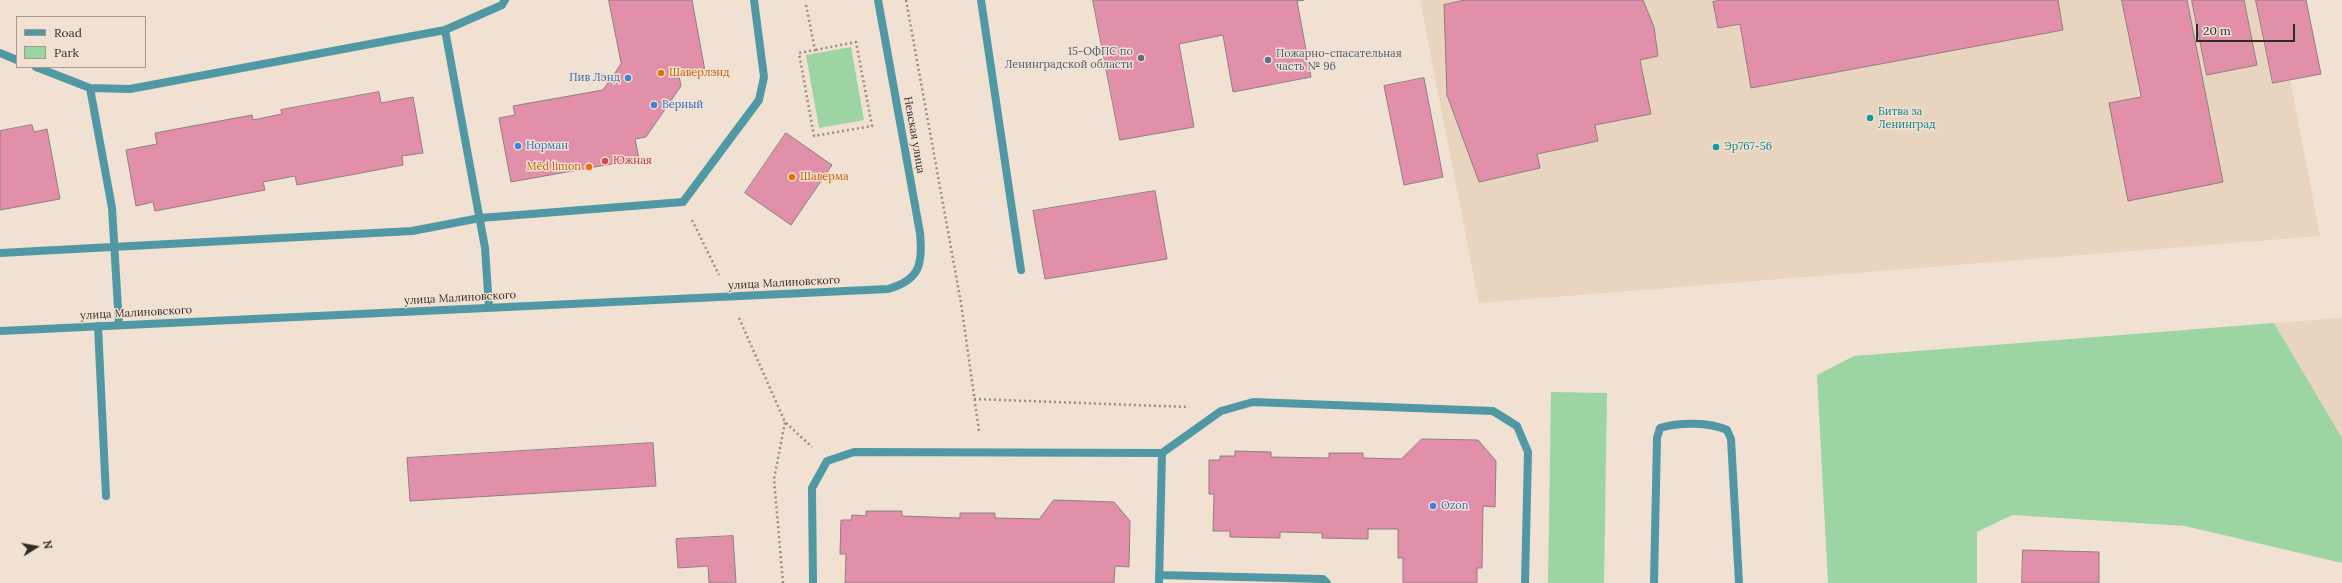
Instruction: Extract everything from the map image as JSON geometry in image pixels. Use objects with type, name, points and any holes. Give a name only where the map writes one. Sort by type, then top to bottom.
[{"type":"street","points":[[39,68],[90,88],[130,89],[445,30],[502,5],[505,0]]},
{"type":"street","points":[[0,253],[412,231],[480,218],[683,202],[759,100],[764,77],[754,0]]},
{"type":"street","name":"Невская улица","points":[[878,0],[920,233],[922,252],[916,273]]},
{"type":"street","points":[[981,0],[1021,270]]},
{"type":"street","points":[[445,30],[485,248],[489,307]]},
{"type":"street","points":[[0,53],[16,60]]},
{"type":"street","points":[[90,88],[112,208],[119,325]]},
{"type":"street","name":"улица Малиновского","points":[[0,331],[888,289],[903,285],[916,273]]},
{"type":"street","points":[[98,326],[106,496]]},
{"type":"street","points":[[813,583],[812,488],[827,461],[854,452],[1162,453],[1221,411],[1253,402],[1493,411],[1517,426],[1528,452],[1525,583]]},
{"type":"street","points":[[1654,583],[1657,438],[1660,428],[1671,424],[1718,426],[1727,430],[1731,439],[1739,583]]},
{"type":"street","points":[[1162,453],[1159,579],[1323,579],[1327,583]]},
{"type":"path","points":[[906,0],[961,303],[982,453]]},
{"type":"path","points":[[806,5],[815,50]]},
{"type":"path","points":[[856,42],[872,126],[814,136],[799,53],[815,50],[856,42]]},
{"type":"path","points":[[683,202],[729,296],[785,422],[827,461]]},
{"type":"path","points":[[974,399],[1187,406],[1221,411]]},
{"type":"path","points":[[783,583],[774,479],[785,422]]},
{"type":"shaded area","name":"Битва за Ленинград","points":[[1420,0],[2275,0],[2320,236],[1479,303]]},
{"type":"shaded area","points":[[2342,318],[2342,438],[2274,323]]},
{"type":"green space","points":[[851,47],[864,120],[819,128],[806,55]]},
{"type":"green space","points":[[2274,323],[2342,438],[2342,563],[2185,526],[2012,515],[1977,532],[1977,583],[1828,583],[1817,375],[1854,356]]},
{"type":"green space","points":[[1551,392],[1607,393],[1604,583],[1548,583]]},
{"type":"building","points":[[609,0],[692,0],[705,71],[679,76],[681,86],[646,137],[635,139],[639,159],[511,182],[499,118],[515,115],[513,106],[603,90],[621,64]]},
{"type":"building","name":"Пожарно-спасательная часть № 96","points":[[1093,0],[1304,0],[1297,1],[1311,77],[1233,92],[1223,35],[1179,44],[1194,127],[1120,140]]},
{"type":"building","points":[[1465,0],[1643,0],[1654,27],[1658,56],[1640,60],[1651,114],[1595,125],[1598,141],[1537,154],[1540,168],[1479,182],[1447,95],[1444,5]]},
{"type":"building","points":[[1721,0],[2058,0],[2063,30],[1751,88],[1740,24],[1718,28],[1713,2]]},
{"type":"building","points":[[2122,0],[2187,0],[2223,182],[2128,201],[2109,103],[2141,97]]},
{"type":"building","points":[[2192,0],[2244,0],[2257,65],[2207,75]]},
{"type":"building","points":[[2256,0],[2306,0],[2321,74],[2273,83]]},
{"type":"building","points":[[1424,78],[1443,177],[1404,185],[1384,86]]},
{"type":"building","points":[[379,92],[381,103],[413,97],[423,153],[402,156],[403,165],[297,185],[295,176],[263,182],[265,190],[155,211],[153,202],[136,206],[126,150],[157,144],[155,133],[252,115],[253,120],[282,114],[281,110]]},
{"type":"building","points":[[32,125],[34,132],[47,129],[60,199],[0,210],[0,131]]},
{"type":"building","points":[[786,133],[832,165],[791,225],[745,193]]},
{"type":"building","points":[[1155,191],[1167,259],[1045,279],[1033,211]]},
{"type":"building","points":[[1422,439],[1478,440],[1496,461],[1495,507],[1483,506],[1482,568],[1477,568],[1477,583],[1403,583],[1403,558],[1398,558],[1398,529],[1368,529],[1368,539],[1322,538],[1322,533],[1280,532],[1280,538],[1230,537],[1230,531],[1213,531],[1214,494],[1209,494],[1209,460],[1220,460],[1220,456],[1235,456],[1235,451],[1271,452],[1271,457],[1329,458],[1329,453],[1363,453],[1363,458],[1401,459]]},
{"type":"building","points":[[653,443],[656,486],[410,501],[407,458]]},
{"type":"building","points":[[1054,500],[1114,502],[1130,521],[1129,567],[1115,566],[1114,583],[845,583],[846,554],[840,554],[841,520],[851,520],[852,515],[866,516],[866,511],[902,511],[902,516],[960,518],[960,513],[995,513],[995,518],[1039,519]]},
{"type":"building","points":[[733,536],[736,583],[709,583],[708,566],[678,568],[676,539]]},
{"type":"building","points":[[2023,550],[2099,552],[2099,583],[2022,583]]},
{"type":"place","name":"15-ОФПС по Ленинградской области","points":[[1141,58]]},
{"type":"place","name":"Пожарно-спасательная часть № 96","points":[[1268,60]]},
{"type":"place","name":"Шаверлэнд","points":[[661,73]]},
{"type":"place","name":"Пив Лэнд","points":[[628,78]]},
{"type":"place","name":"Верный","points":[[654,105]]},
{"type":"place","name":"Битва за Ленинград","points":[[1870,118]]},
{"type":"place","name":"Норман","points":[[518,146]]},
{"type":"place","name":"Эр767-56","points":[[1716,147]]},
{"type":"place","name":"Южная","points":[[605,161]]},
{"type":"place","name":"Мёd limon","points":[[589,167]]},
{"type":"place","name":"Шаверма","points":[[792,177]]},
{"type":"place","name":"Ozon","points":[[1433,506]]}]
